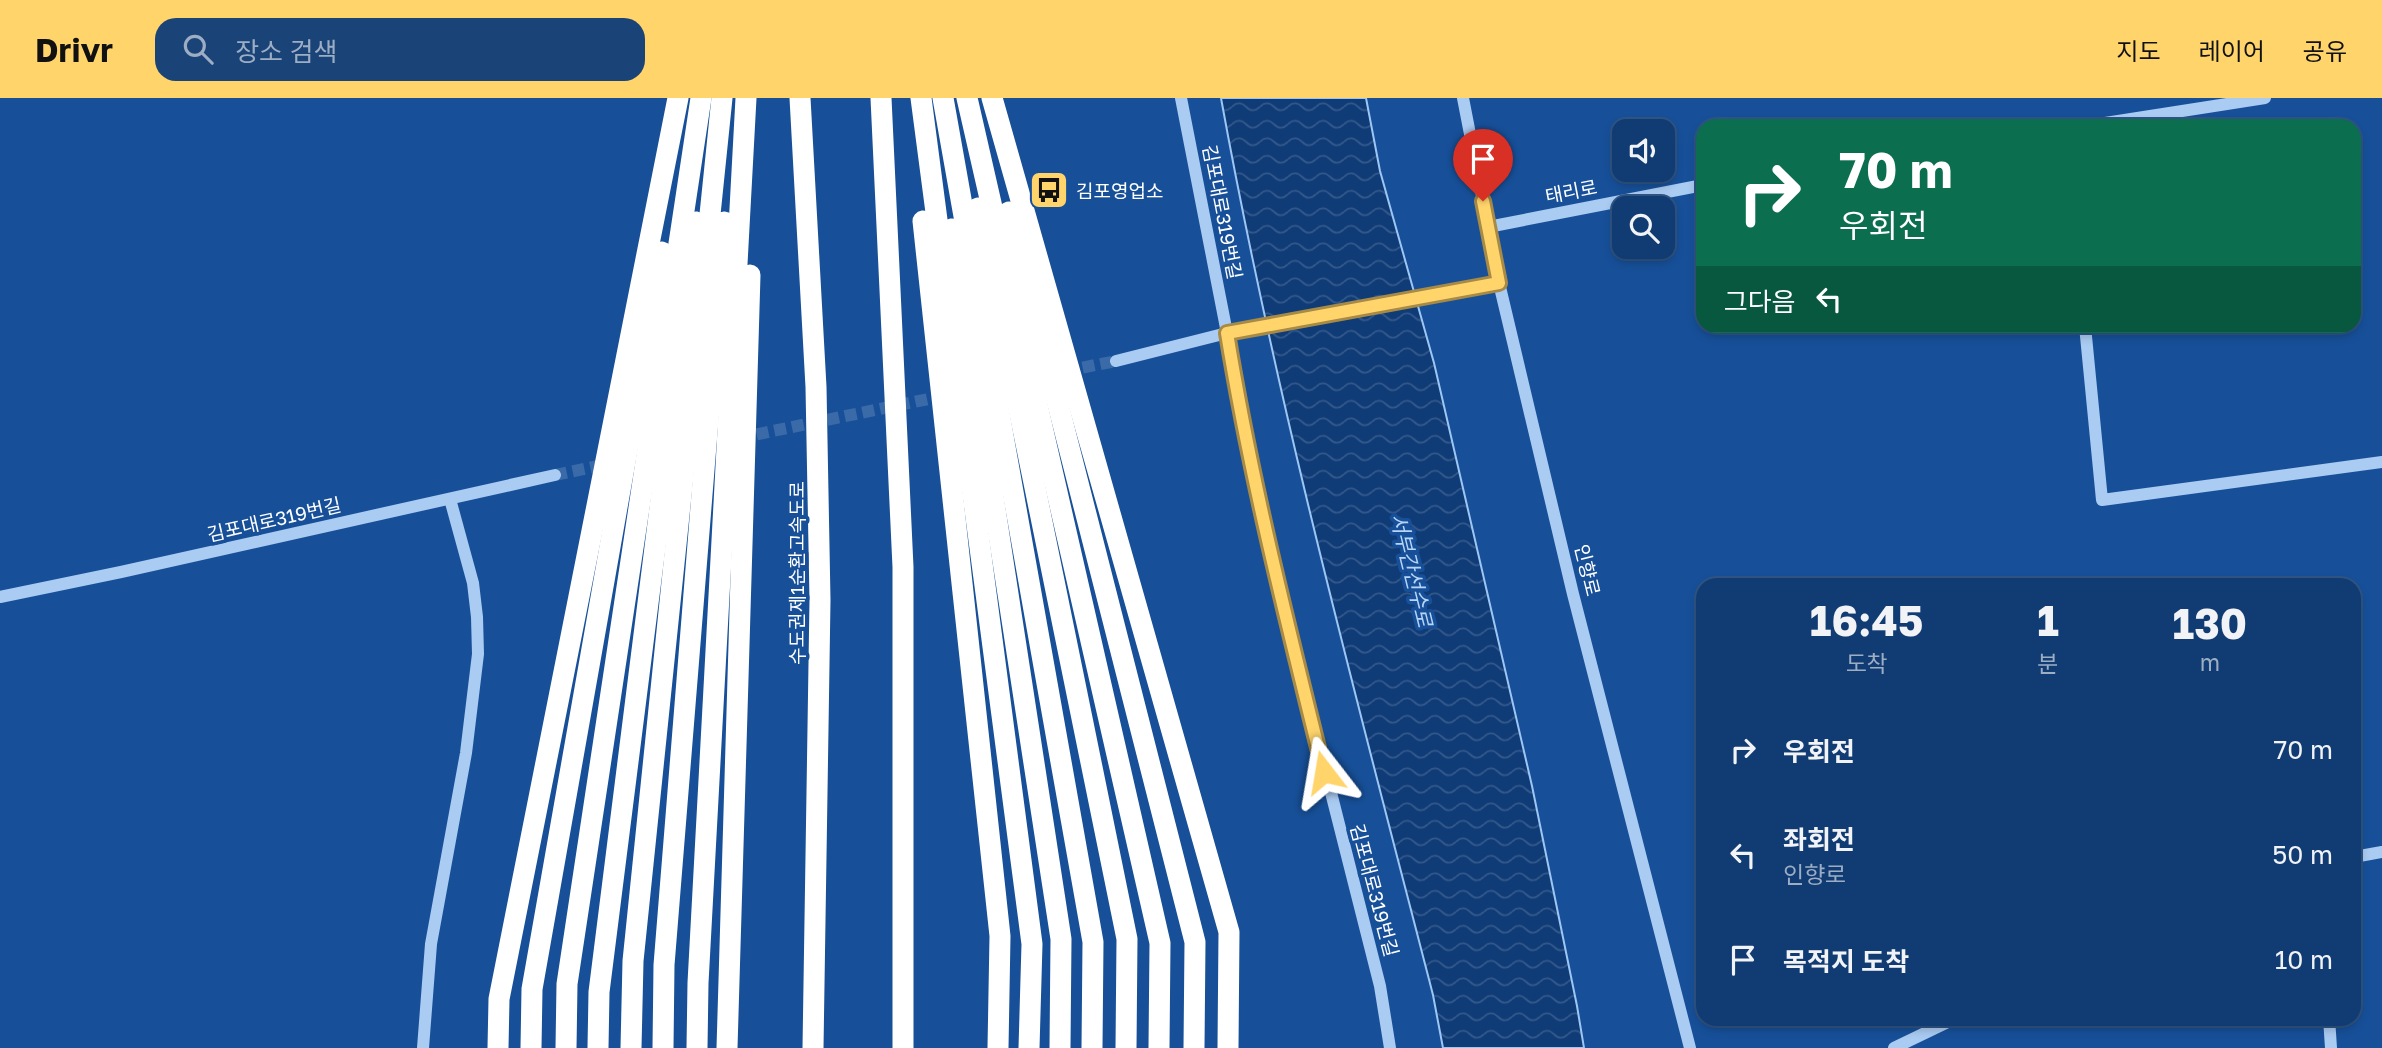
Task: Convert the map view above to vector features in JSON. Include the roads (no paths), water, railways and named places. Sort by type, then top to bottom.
[{"type":"highway","points":[[498,1048],[499,999],[678,98]]},
{"type":"highway","points":[[531,1048],[532,989],[689,98]]},
{"type":"highway","points":[[566,1048],[567,984],[701,98]]},
{"type":"highway","points":[[598,1048],[601,978],[712,98]]},
{"type":"highway","points":[[631,1048],[633,961],[722,98]]},
{"type":"highway","points":[[663,1048],[664,965],[734,98]]},
{"type":"highway","points":[[697,1048],[746,98]]},
{"type":"highway","points":[[727,1048],[756,98]]},
{"type":"highway","name":"수도권제1순환고속도로","points":[[800,98],[816,387],[820,600],[813,1048]]},
{"type":"highway","points":[[881,98],[903,567],[903,1048]]},
{"type":"highway","points":[[909,98],[1000,936],[998,1048]]},
{"type":"highway","points":[[921,98],[1032,944],[1029,1048]]},
{"type":"highway","points":[[932,98],[1062,939],[1060,1048]]},
{"type":"highway","points":[[943,98],[1093,942],[1092,1048]]},
{"type":"highway","points":[[956,98],[1127,939],[1126,1048]]},
{"type":"highway","points":[[967,98],[1160,943],[1159,1048]]},
{"type":"highway","points":[[980,98],[1195,942],[1194,1048]]},
{"type":"highway","points":[[992,98],[1229,932],[1228,1048]]},
{"type":"street","name":"김포대로319번길","points":[[1181,98],[1227,333],[1241,420],[1265,533],[1380,986],[1390,1048]]},
{"type":"street","name":"인향로","points":[[1463,98],[1499,283],[1573,594],[1690,1048]]},
{"type":"street","points":[[2132,119],[2265,98]]},
{"type":"street","name":"태리로","points":[[1488,226],[1696,186]]},
{"type":"street","points":[[1116,361],[1227,333],[1499,283]]},
{"type":"street","points":[[2086,333],[2102,500],[2382,462]]},
{"type":"street","name":"김포대로319번길","points":[[0,597],[555,475]]},
{"type":"street","points":[[423,1048],[431,944],[466,753],[478,654],[473,583],[450,499]]},
{"type":"street","points":[[2361,856],[2382,852]]},
{"type":"street","points":[[1894,1048],[1939,1026]]},
{"type":"street","points":[[2330,1026],[2331,1048]]},
{"type":"water","name":"서부간선수로","points":[[1221,98],[1366,98],[1380,171],[1434,363],[1532,786],[1584,1048],[1443,1048],[1433,995],[1292,436],[1266,324]]},
{"type":"tunnel","points":[[1065,371],[1116,361]]},
{"type":"tunnel","points":[[739,438],[948,395]]},
{"type":"tunnel","points":[[555,475],[608,464]]},
{"type":"place","name":"김포영업소","points":[[1049,190]]}]
